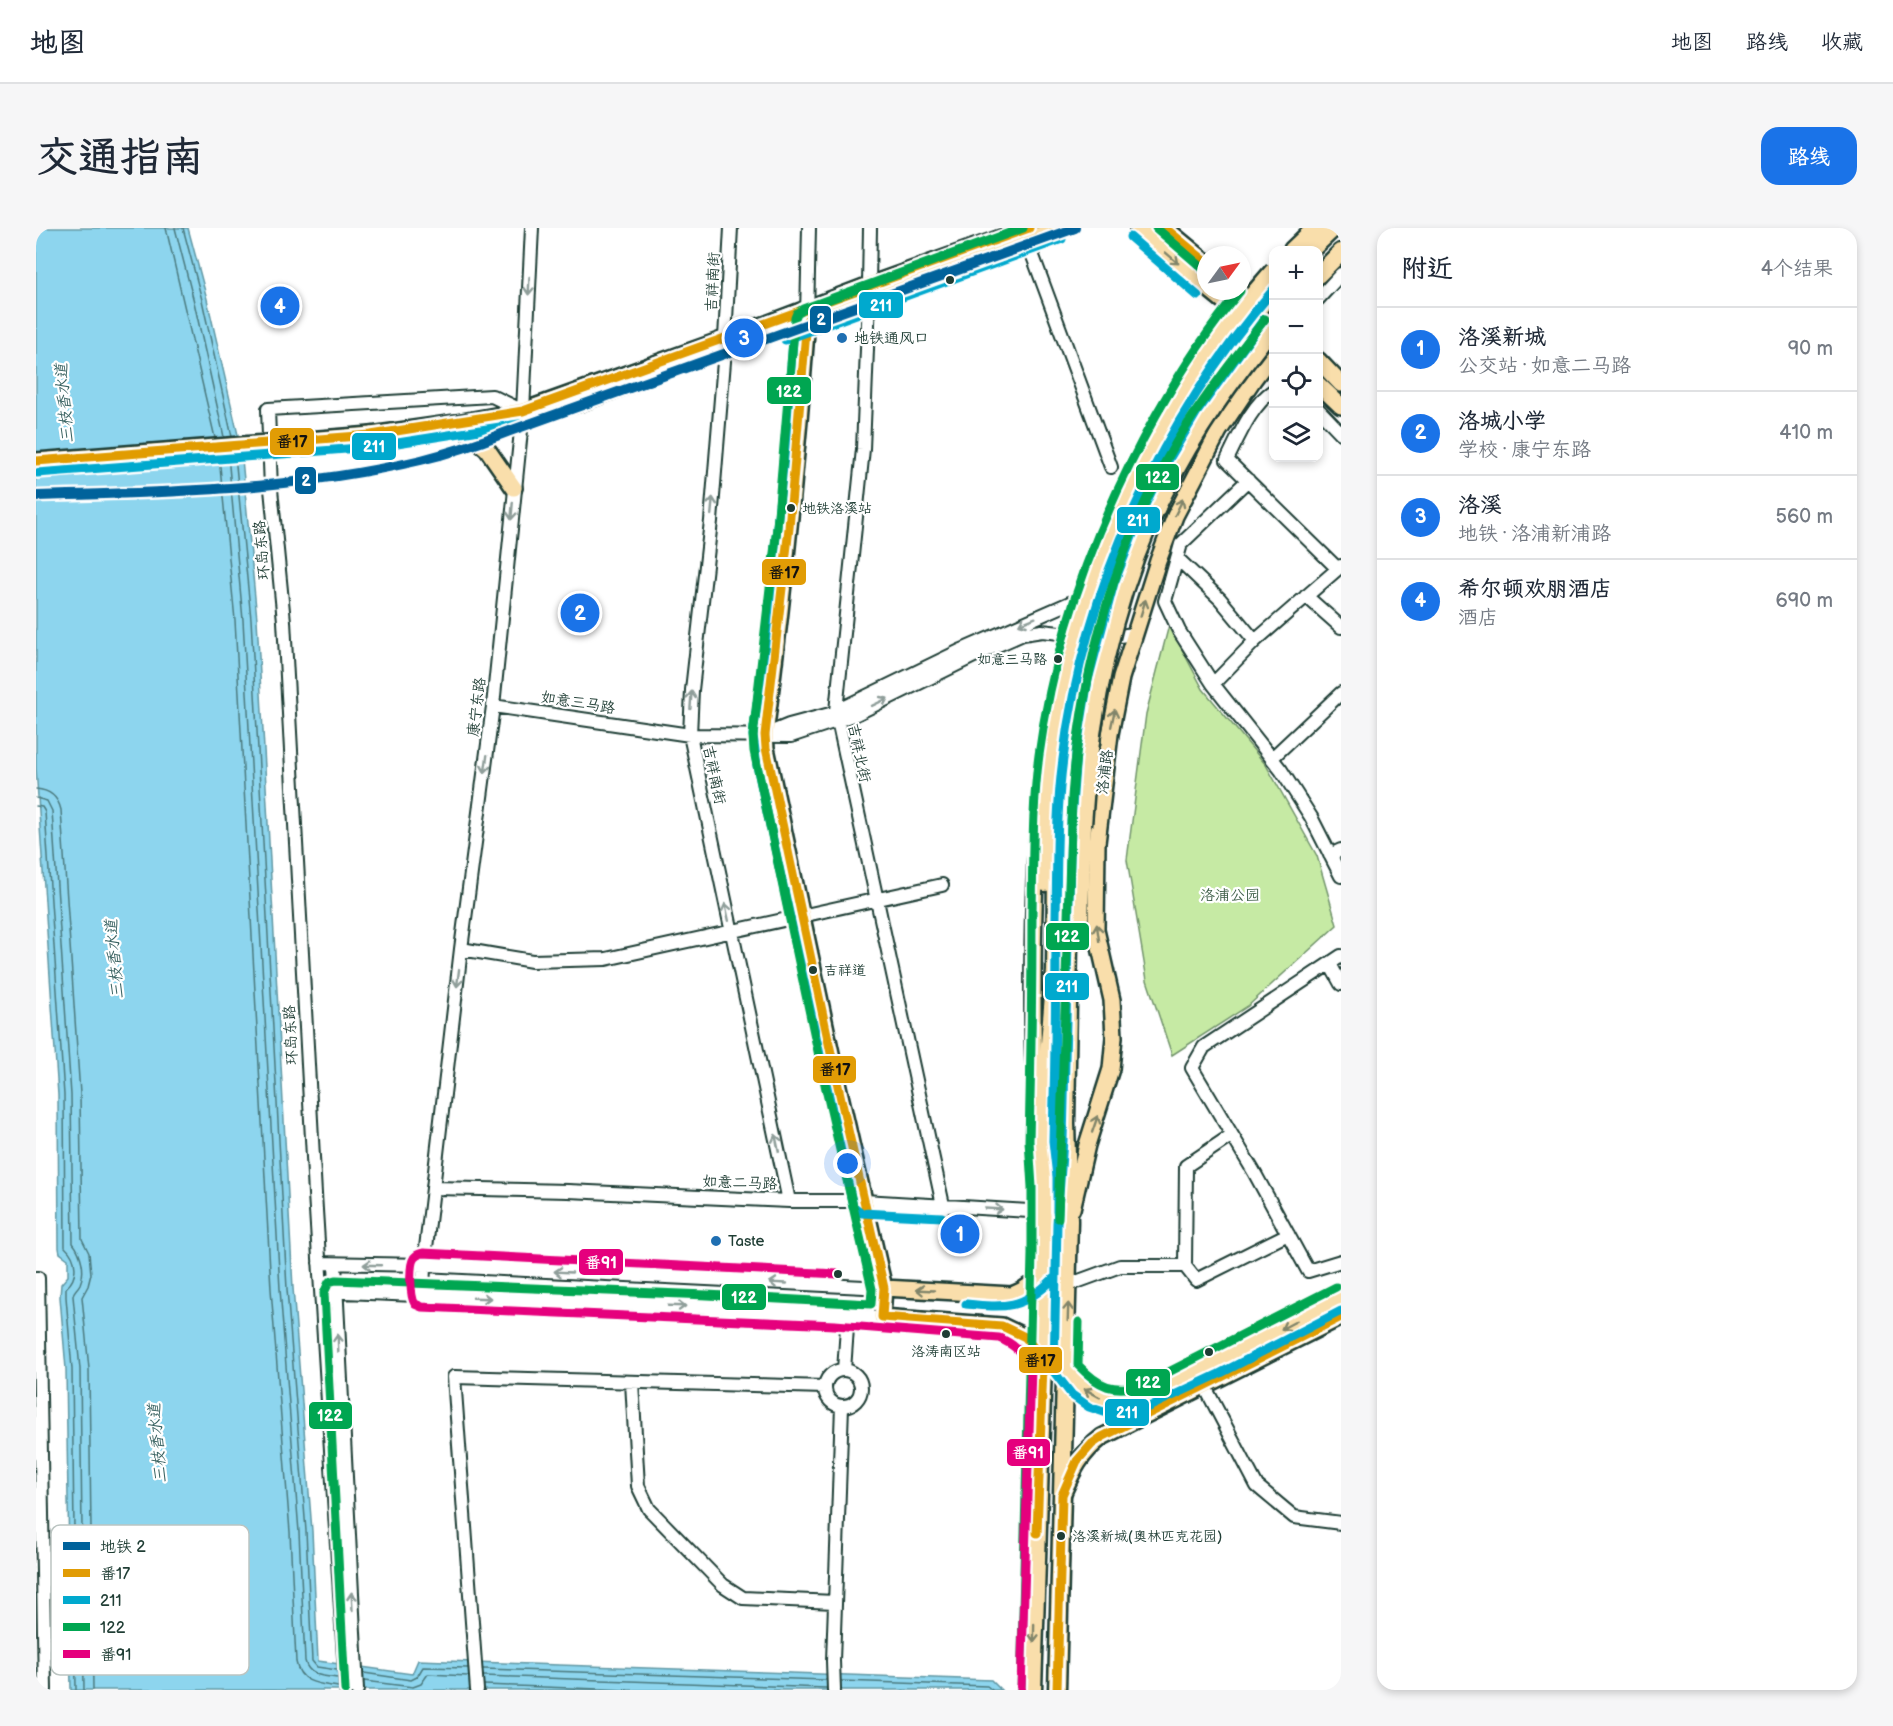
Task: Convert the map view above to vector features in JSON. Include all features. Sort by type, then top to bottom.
[{"type":"highway","points":[[1295,246],[1312,228]]},
{"type":"highway","points":[[1315,246],[1334,228]]},
{"type":"highway","points":[[1323,251],[1341,235]]},
{"type":"highway","points":[[1323,270],[1341,252]]},
{"type":"highway","points":[[1065,825],[1056,725],[1066,669],[1080,614],[1106,541],[1163,423],[1216,340],[1269,275]]},
{"type":"highway","points":[[1070,1221],[1075,1141],[1076,1016],[1063,774],[1074,705],[1117,546],[1155,461],[1191,399],[1226,348],[1269,296]]},
{"type":"highway","points":[[1033,1690],[1043,1365],[1045,1178],[1041,1141],[1065,825],[1085,700],[1108,604],[1125,550],[1144,503],[1179,436],[1218,375],[1269,309]]},
{"type":"highway","points":[[1065,825],[1091,729],[1113,626],[1135,560],[1161,498],[1181,460],[1218,400],[1269,332]]},
{"type":"highway","name":"洛浦路","points":[[1057,1690],[1070,1221]]},
{"type":"main road","points":[[36,461],[370,435],[523,411],[541,413],[562,409],[725,344],[1027,232],[1058,228]]},
{"type":"main road","points":[[1138,228],[1197,279]]},
{"type":"main road","points":[[1165,228],[1197,255]]},
{"type":"main road","points":[[1251,297],[1269,312]]},
{"type":"main road","points":[[1222,300],[1269,338]]},
{"type":"main road","points":[[1041,1141],[1033,1059],[1034,897],[1041,786],[1059,669],[1068,635],[1094,562],[1130,479],[1150,440],[1242,300]]},
{"type":"main road","points":[[807,315],[779,628],[765,735],[769,764],[884,1288],[882,1317],[1002,1326],[1025,1337],[1043,1365]]},
{"type":"main road","name":"洛浦路","points":[[1070,1221],[1087,1145],[1111,1069],[1114,1037],[1112,1000],[1096,930],[1097,843],[1108,745],[1121,678],[1151,581],[1175,516],[1203,459],[1237,403],[1273,354]]},
{"type":"main road","points":[[1323,365],[1341,384]]},
{"type":"main road","points":[[1323,389],[1341,406]]},
{"type":"main road","points":[[456,423],[487,449],[514,488]]},
{"type":"main road","points":[[1094,562],[1151,581]]},
{"type":"main road","points":[[1059,669],[1068,660],[1084,656],[1107,661],[1118,668],[1121,678]]},
{"type":"main road","points":[[884,1288],[1012,1295],[1032,1284],[1044,1271]]},
{"type":"main road","points":[[1066,1370],[1080,1386],[1095,1396],[1108,1401],[1135,1400],[1194,1373],[1341,1298]]},
{"type":"main road","points":[[1062,1495],[1077,1461],[1092,1444],[1102,1437],[1341,1317]]},
{"type":"street","name":"康宁东路","points":[[423,1295],[424,1265],[461,949],[493,705],[523,411],[532,228]]},
{"type":"street","name":"吉祥南街","points":[[731,228],[725,344],[711,521],[694,661],[690,735],[789,1200]]},
{"type":"street","points":[[807,315],[809,228]]},
{"type":"street","name":"吉祥北街","points":[[870,228],[863,449],[836,717],[943,1205]]},
{"type":"street","points":[[1027,232],[1111,467]]},
{"type":"street","points":[[1251,289],[1269,273]]},
{"type":"street","points":[[1323,294],[1341,274]]},
{"type":"street","points":[[1213,684],[1255,641],[1339,567],[1227,460],[1242,430],[1264,396],[1269,393]]},
{"type":"street","name":"环岛东路","points":[[350,1659],[319,1263],[284,621],[271,489],[268,409],[492,396],[523,411]]},
{"type":"street","points":[[1323,415],[1341,433]]},
{"type":"street","points":[[1248,480],[1181,544],[1165,600],[1179,631],[1213,684],[1272,758],[1336,852],[1341,876]]},
{"type":"street","points":[[1177,558],[1220,599],[1255,641]]},
{"type":"street","points":[[1306,596],[1341,627]]},
{"type":"street","name":"如意三马路","points":[[836,717],[962,650],[1081,598]]},
{"type":"street","name":"如意三马路","points":[[493,705],[690,735],[791,736],[1023,634],[1042,631],[1104,638],[1134,634]]},
{"type":"street","points":[[1272,758],[1341,693]]},
{"type":"street","points":[[461,949],[532,960],[606,959],[942,885]]},
{"type":"street","points":[[1341,956],[1204,1047],[1192,1068],[1308,1271],[1341,1262]]},
{"type":"street","points":[[1330,964],[1341,984]]},
{"type":"street","points":[[1232,1135],[1186,1166],[1185,1266],[1196,1280],[1288,1234]]},
{"type":"street","name":"如意二马路","points":[[433,1188],[864,1201],[1045,1212]]},
{"type":"street","points":[[319,1263],[424,1265],[884,1288]]},
{"type":"street","points":[[335,1264],[350,1659],[346,1690]]},
{"type":"street","points":[[1068,1285],[1120,1266],[1185,1266]]},
{"type":"street","points":[[36,1278],[38,1278],[40,1628],[45,1690]]},
{"type":"street","points":[[321,1292],[882,1317]]},
{"type":"street","points":[[844,1370],[848,1314]]},
{"type":"street","points":[[844,1370],[857,1376],[861,1389],[855,1402],[842,1406],[829,1400],[825,1387],[831,1374],[844,1370]]},
{"type":"street","points":[[477,1690],[454,1377],[825,1387]]},
{"type":"street","points":[[632,1382],[638,1486],[650,1509],[723,1585],[743,1598],[835,1602]]},
{"type":"street","points":[[1204,1385],[1257,1486],[1294,1517],[1341,1523]]},
{"type":"street","points":[[834,1690],[842,1406]]},
{"type":"street","points":[[350,1659],[357,1690]]},
{"type":"green space","name":"洛浦公园","points":[[1169,625],[1203,689],[1266,765],[1317,856],[1337,925],[1248,1006],[1172,1055],[1147,980],[1127,860],[1146,714]]},
{"type":"water","name":"三枝香水道","points":[[36,228],[188,228],[207,299],[241,448],[257,619],[293,1288],[312,1531],[318,1661],[412,1674],[418,1660],[991,1680],[1001,1690],[71,1690],[71,1675],[249,1675],[249,1525],[68,1525],[66,1369],[60,1297],[61,1284],[68,1276],[68,1259],[60,1253],[59,1248],[58,1095],[36,767]]},
{"type":"metro line","name":"2","points":[[36,496],[181,491],[278,484],[374,470],[432,457],[475,444],[1075,228]]},
{"type":"transit line","name":"122","points":[[345,1690],[324,1293],[329,1282],[336,1280],[707,1295],[871,1304],[872,1289],[826,1089],[754,751],[753,736],[777,527],[795,318],[797,313],[803,309],[1023,228]]},
{"type":"transit line","name":"番17","points":[[36,461],[371,435],[523,411],[1029,228]]},
{"type":"transit line","name":"122","points":[[1156,228],[1197,263]]},
{"type":"transit line","name":"番17","points":[[1165,228],[1197,255]]},
{"type":"transit line","name":"211","points":[[1130,237],[1197,295]]},
{"type":"transit line","name":"211","points":[[785,340],[1062,239]]},
{"type":"transit line","name":"211","points":[[1057,1212],[1057,1177],[1053,1141],[1057,838],[1063,759],[1073,695],[1089,632],[1109,570],[1134,509],[1163,450],[1196,394],[1233,340],[1269,295]]},
{"type":"transit line","name":"122","points":[[1021,1690],[1032,1254],[1029,1141],[1033,854],[1039,755],[1046,710],[1067,622],[1097,537],[1156,415],[1206,335],[1232,300]]},
{"type":"transit line","name":"211","points":[[1264,319],[1197,412],[1159,476],[1142,511],[1114,583],[1088,680],[1076,753],[1071,821],[1063,1141],[1057,1223],[1054,1372],[1072,1395],[1089,1407],[1107,1413],[1138,1412],[1219,1374],[1341,1311]]},
{"type":"transit line","name":"122","points":[[1058,1218],[1072,797],[1083,704],[1093,658],[1118,568],[1155,482],[1197,409],[1265,319]]},
{"type":"transit line","name":"番17","points":[[807,320],[789,528],[765,735],[838,1086],[884,1288],[882,1317]]},
{"type":"transit line","name":"211","points":[[37,473],[372,447],[525,423],[794,327],[767,627],[753,735],[757,766],[853,1206],[862,1213],[942,1217]]},
{"type":"transit line","name":"番91","points":[[838,1274],[423,1253],[414,1258],[411,1267],[413,1300],[415,1304],[422,1307],[835,1325],[999,1338],[1014,1346],[1031,1368],[1021,1690]]},
{"type":"transit line","name":"211","points":[[966,1304],[992,1306],[1013,1304],[1032,1296],[1053,1279]]},
{"type":"transit line","name":"122","points":[[1079,1322],[1078,1365],[1093,1379],[1107,1386],[1132,1387],[1143,1385],[1336,1287]]},
{"type":"transit line","name":"番17","points":[[882,1317],[1002,1326],[1025,1337],[1034,1348],[1043,1365],[1037,1533]]},
{"type":"transit line","name":"番17","points":[[1057,1690],[1062,1495],[1077,1461],[1092,1444],[1102,1437],[1341,1317]]},
{"type":"place","name":"希尔顿欢朋酒店","points":[[280,306]]},
{"type":"place","name":"洛溪","points":[[744,338]]},
{"type":"place","name":"地铁通风口","points":[[842,338]]},
{"type":"place","name":"地铁洛溪站","points":[[791,508]]},
{"type":"place","name":"洛城小学","points":[[580,613]]},
{"type":"place","name":"如意三马路","points":[[1058,659]]},
{"type":"place","name":"吉祥道","points":[[813,970]]},
{"type":"place","name":"洛溪新城","points":[[960,1234]]},
{"type":"place","name":"Taste","points":[[716,1241]]},
{"type":"place","name":"洛涛南区站","points":[[946,1334]]},
{"type":"place","name":"洛溪新城(奥林匹克花园)","points":[[1061,1536]]}]
